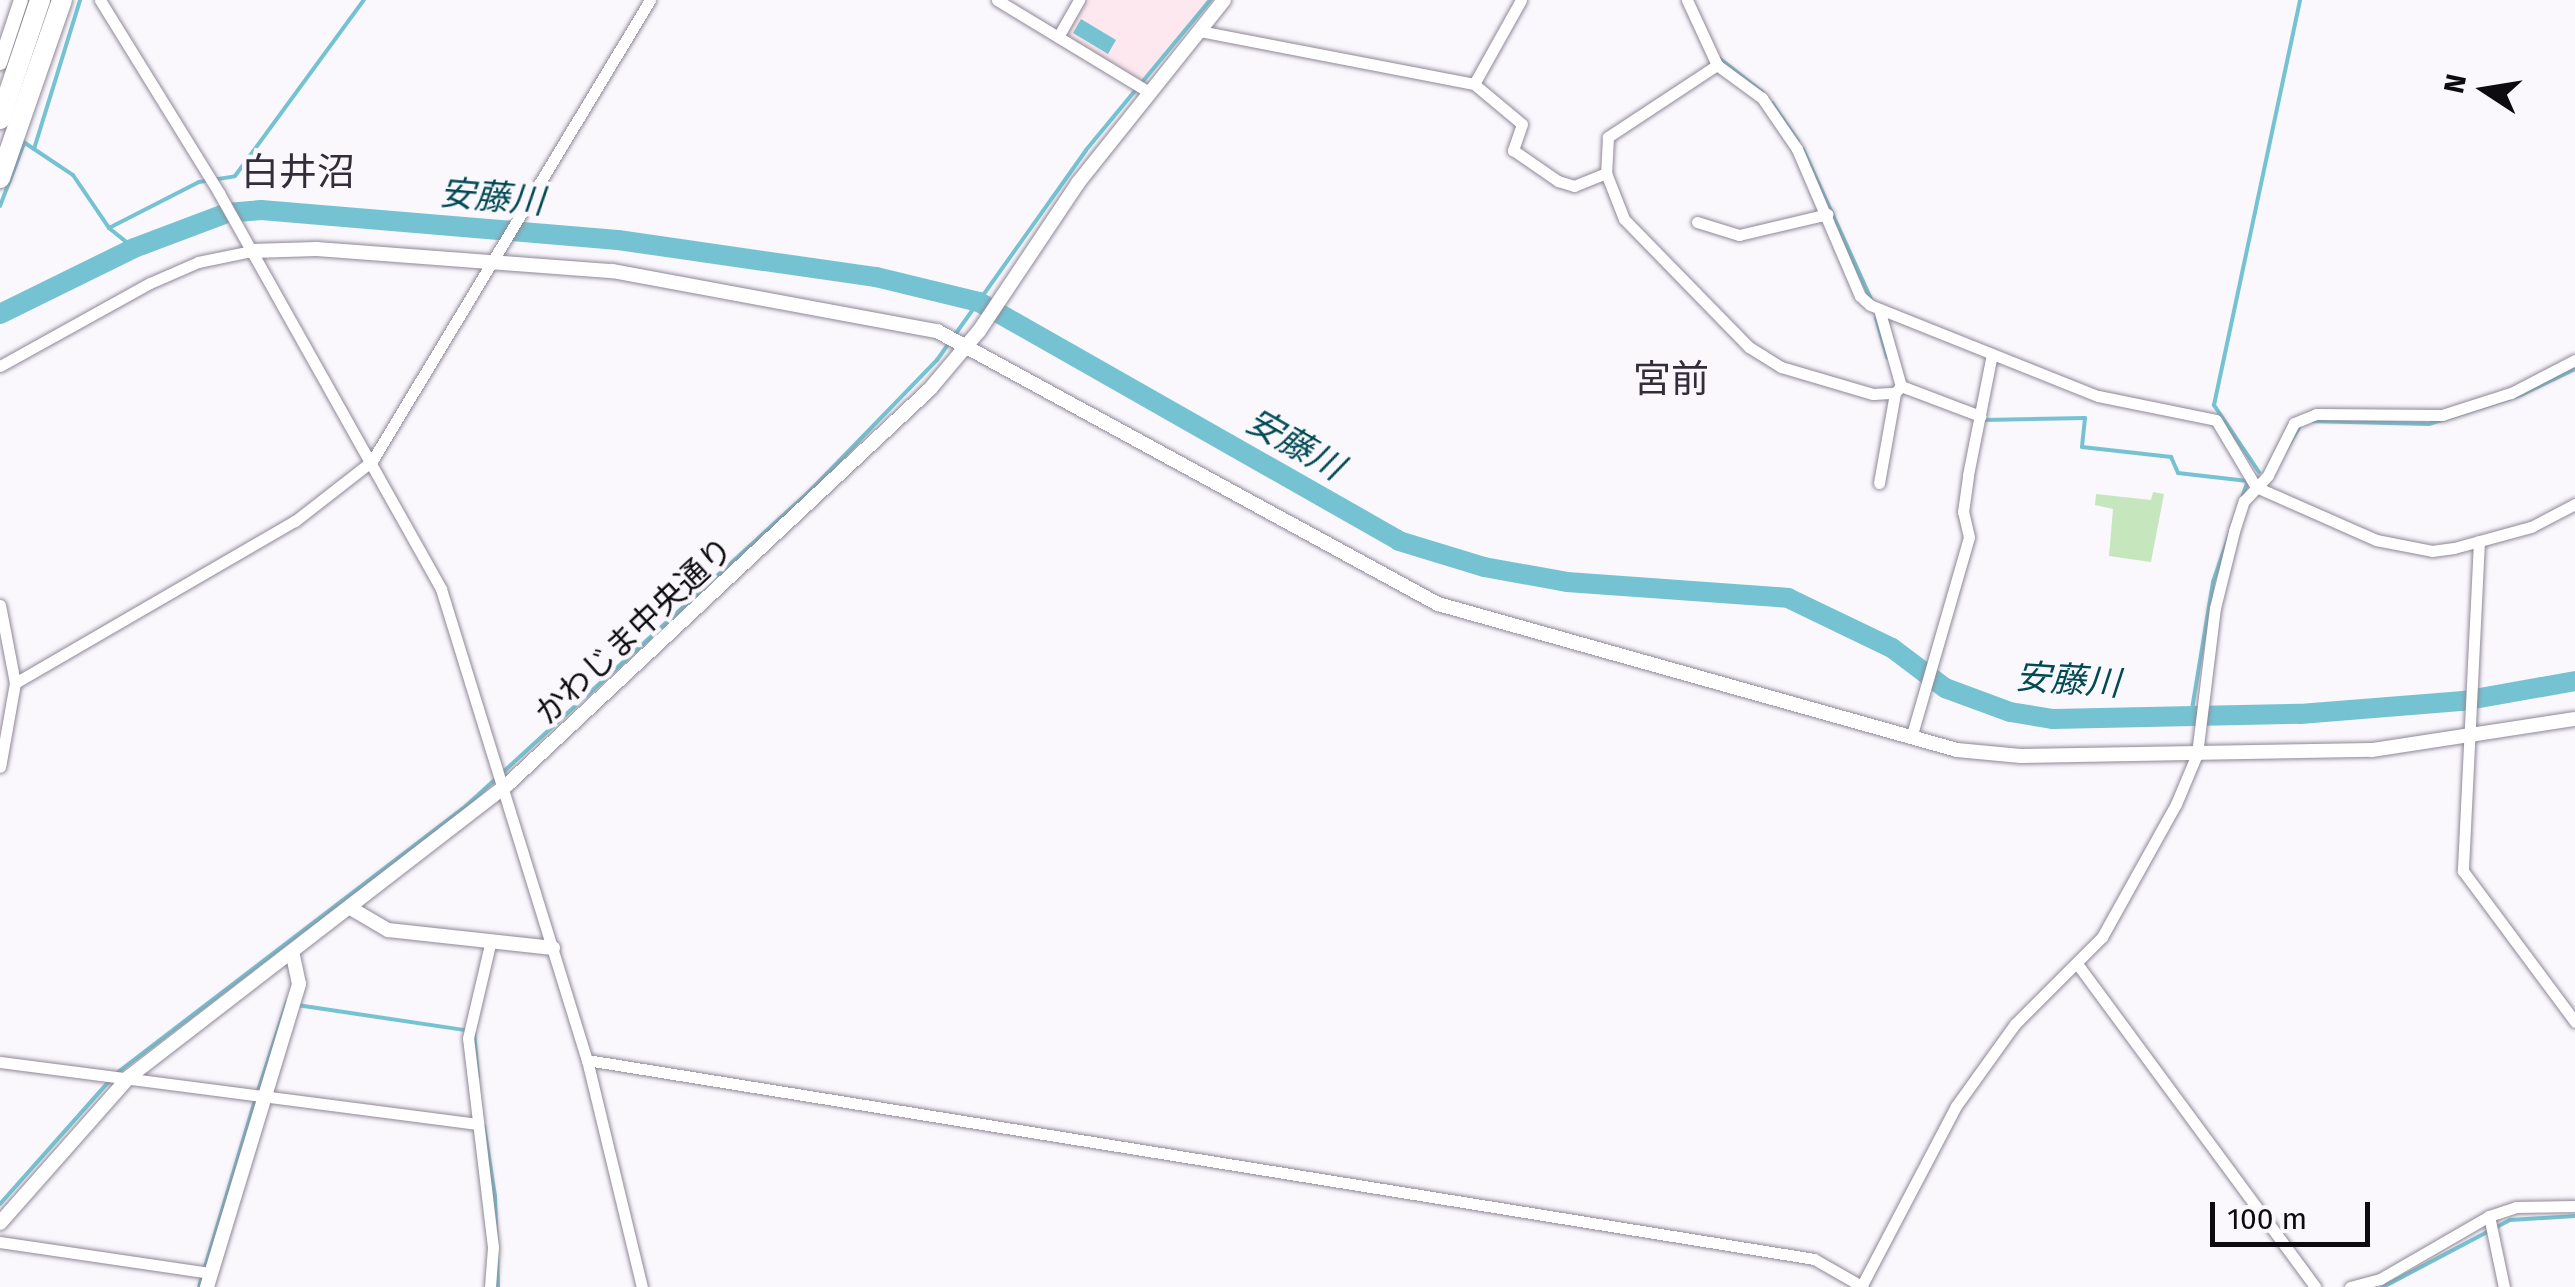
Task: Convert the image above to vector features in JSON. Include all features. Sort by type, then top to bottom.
[{"type":"highway","points":[[0,118],[40,0]]},
{"type":"highway","points":[[0,178],[62,0]]},
{"type":"street","points":[[0,63],[21,0]]},
{"type":"street","points":[[100,0],[219,193],[441,588],[507,785],[587,1060],[642,1287]]},
{"type":"street","points":[[15,683],[296,521],[372,460],[650,0]]},
{"type":"street","points":[[997,0],[1149,92]]},
{"type":"street","points":[[1058,37],[1079,0]]},
{"type":"street","name":"かわじま中央通り","points":[[0,1223],[118,1078],[293,954],[507,785],[843,474],[968,345],[1149,92],[1224,0]]},
{"type":"street","points":[[1474,84],[1521,0]]},
{"type":"street","points":[[1687,0],[1717,65],[1772,112],[1828,214],[1860,296],[1878,308],[2098,396],[2216,420],[2256,486],[2376,540],[2432,551],[2531,527],[2575,504]]},
{"type":"street","points":[[1198,31],[1474,84],[1522,124],[1513,150],[1558,181],[1574,186],[1606,173]]},
{"type":"street","points":[[1717,65],[1608,136],[1606,173],[1630,227],[1749,347],[1794,372],[1873,394],[1898,390],[1980,416]]},
{"type":"street","points":[[1697,222],[1740,235],[1828,214]]},
{"type":"street","points":[[0,366],[150,283],[198,262],[251,251],[492,260],[658,277],[889,318],[968,345],[1438,604],[1910,738],[2005,755],[2372,750],[2469,727],[2575,719]]},
{"type":"street","points":[[1878,308],[1898,390],[1879,483]]},
{"type":"street","points":[[1910,738],[1969,537],[1963,512],[1992,354]]},
{"type":"street","points":[[587,1060],[1814,1259],[1862,1286],[1962,1097],[2016,1024],[2078,965],[2119,910],[2196,754],[2224,565],[2244,501],[2302,418],[2442,415],[2510,393],[2575,360]]},
{"type":"street","points":[[2478,541],[2464,870],[2575,1022]]},
{"type":"street","points":[[0,605],[15,683],[0,768]]},
{"type":"street","points":[[352,909],[388,930],[553,948]]},
{"type":"street","points":[[490,1287],[492,1246],[476,1124],[470,1017],[491,940]]},
{"type":"street","points":[[0,1242],[209,1280],[298,984],[293,954]]},
{"type":"street","points":[[2078,965],[2316,1287]]},
{"type":"street","points":[[0,1062],[476,1124]]},
{"type":"street","points":[[2350,1287],[2380,1279],[2489,1216],[2516,1207],[2575,1206]]},
{"type":"street","points":[[2489,1216],[2504,1287]]},
{"type":"shaded area","points":[[1086,0],[1213,0],[1142,82],[1066,36]]},
{"type":"green space","points":[[2153,492],[2164,494],[2151,562],[2109,556],[2113,509],[2095,505],[2096,494],[2151,500]]},
{"type":"water","points":[[1081,19],[1116,40],[1108,54],[1073,33]]},
{"type":"waterway","points":[[34,149],[80,0]]},
{"type":"waterway","points":[[109,228],[199,182],[235,176],[364,0]]},
{"type":"waterway","points":[[118,1072],[466,806],[809,492],[937,360],[1086,150],[1210,0]]},
{"type":"waterway","points":[[2259,472],[2214,405],[2300,0]]},
{"type":"waterway","points":[[1719,58],[1762,92]]},
{"type":"waterway","points":[[1772,103],[1798,141]]},
{"type":"waterway","points":[[22,141],[73,175],[109,228],[134,248]]},
{"type":"waterway","points":[[0,206],[24,143]]},
{"type":"waterway","points":[[1803,149],[1871,299]]},
{"type":"waterway","name":"安藤川","points":[[0,314],[134,248],[227,213],[261,210],[618,240],[876,277],[979,302],[1399,541],[1484,567],[1567,582],[1788,598],[1892,648],[1945,688],[2010,712],[2053,719],[2300,714],[2463,701],[2575,681]]},
{"type":"waterway","points":[[1876,318],[1887,357]]},
{"type":"waterway","points":[[2310,421],[2429,424],[2521,395],[2575,369]]},
{"type":"waterway","points":[[1984,420],[2085,418],[2082,447],[2171,457],[2178,473],[2248,481]]},
{"type":"waterway","points":[[2276,466],[2301,424]]},
{"type":"waterway","points":[[2191,715],[2213,582],[2247,483]]},
{"type":"waterway","points":[[258,1091],[287,1002]]},
{"type":"waterway","points":[[297,1005],[465,1030]]},
{"type":"waterway","points":[[474,1032],[478,1077]]},
{"type":"waterway","points":[[0,1204],[111,1079]]},
{"type":"waterway","points":[[199,1287],[255,1100]]},
{"type":"waterway","points":[[484,1126],[495,1196],[498,1287]]},
{"type":"waterway","points":[[2383,1287],[2510,1220],[2575,1216]]},
{"type":"district","name":"白井沼","points":[[298,173]]},
{"type":"district","name":"宮前","points":[[1671,380]]}]
